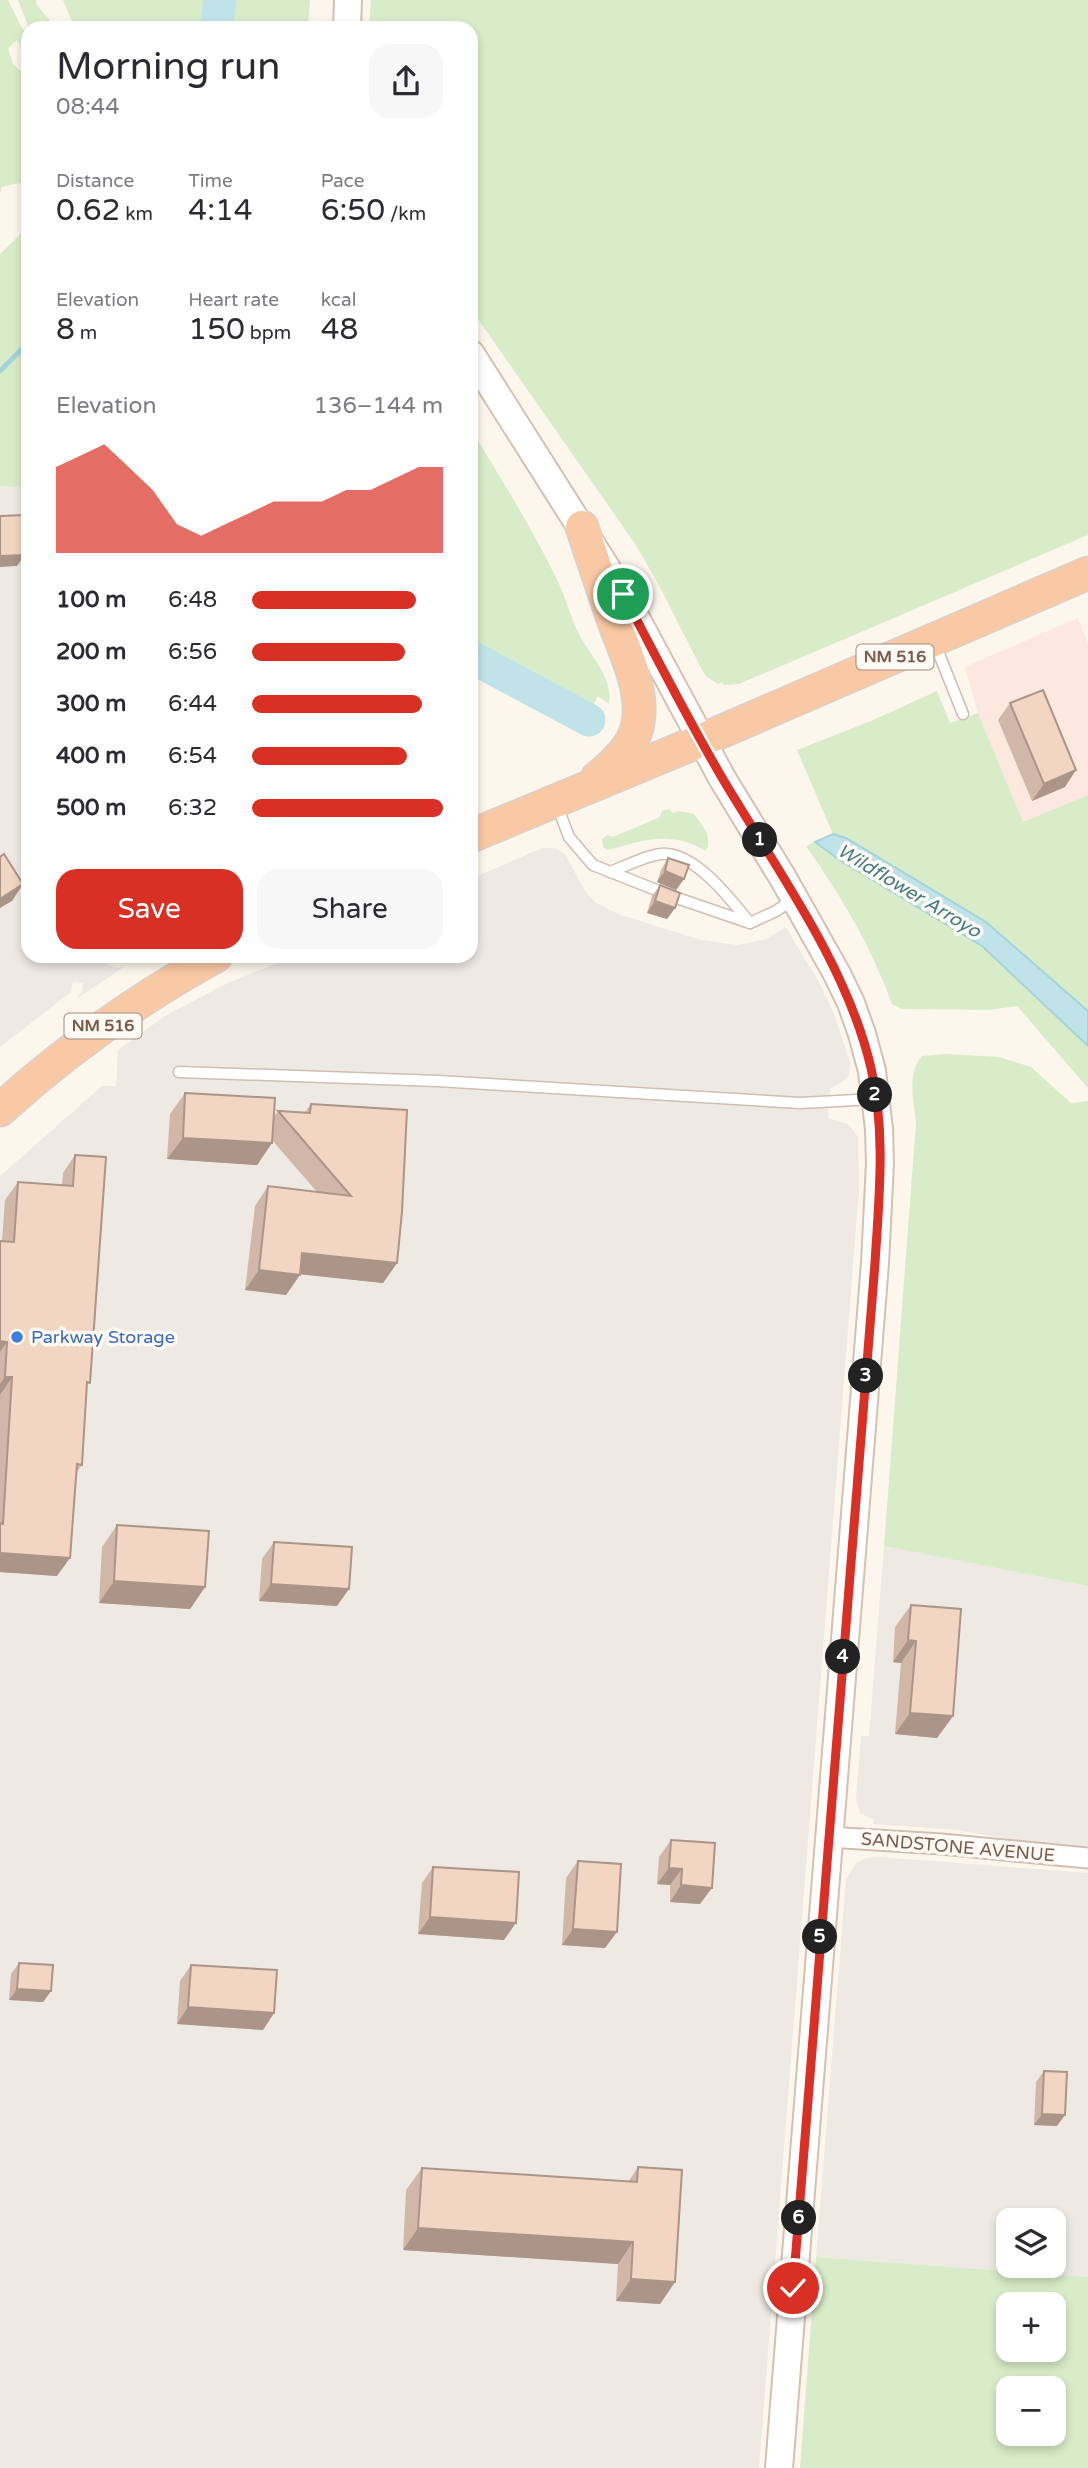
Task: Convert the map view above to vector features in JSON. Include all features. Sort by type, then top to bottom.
[{"type":"highway","points":[[569,795],[608,769],[630,743],[637,727],[639,703],[631,670],[582,527]]},
{"type":"highway","name":"NM 516","points":[[478,833],[702,740],[1088,573]]},
{"type":"highway","name":"NM 516","points":[[0,1110],[31,1082],[120,1014],[163,985],[203,963]]},
{"type":"main road","points":[[347,21],[348,0]]},
{"type":"main road","points":[[478,365],[623,594],[702,740],[837,974],[862,1034],[876,1099],[880,1163],[876,1250],[779,2468]]},
{"type":"street","name":"SANDSTONE AVENUE","points":[[828,1837],[941,1844],[1088,1858]]},
{"type":"lane","points":[[934,640],[963,714]]},
{"type":"lane","points":[[569,795],[569,837],[593,865],[750,923],[795,899]]},
{"type":"lane","points":[[610,872],[666,853],[691,861],[726,894],[750,923]]},
{"type":"lane","points":[[179,1072],[438,1081],[800,1103],[876,1099]]},
{"type":"shaded area","points":[[0,486],[21,488],[21,963],[109,963],[108,965],[119,968],[127,965],[76,999],[82,991],[83,983],[73,982],[71,992],[0,1047]]},
{"type":"shaded area","points":[[1078,618],[1088,644],[1088,795],[1023,823],[978,713],[965,667]]},
{"type":"shaded area","points":[[542,848],[555,848],[565,854],[585,891],[595,902],[618,914],[701,940],[737,945],[766,939],[786,927],[821,986],[834,1014],[850,1062],[846,1079],[830,1089],[828,1118],[848,1124],[858,1137],[859,1189],[759,2468],[0,2468],[0,1176],[102,1086],[116,1086],[118,1050],[165,1016],[228,983],[276,963],[478,963],[478,876]]},
{"type":"shaded area","points":[[884,1546],[1088,1586],[1088,1848],[1037,1844],[957,1830],[873,1824],[874,1820],[860,1813],[856,1799],[861,1736],[869,1736]]},
{"type":"shaded area","points":[[880,1857],[1088,1873],[1088,2277],[1066,2275],[1066,2208],[996,2208],[996,2270],[816,2257],[846,1879],[856,1863],[866,1858]]},
{"type":"green space","points":[[0,0],[8,0],[21,26],[21,45],[17,40],[8,48],[13,64],[21,71],[21,183],[2,187],[0,193]]},
{"type":"green space","points":[[18,0],[36,0],[50,21],[26,21]]},
{"type":"green space","points":[[63,0],[210,0],[207,21],[72,21]]},
{"type":"green space","points":[[233,0],[310,0],[308,21],[228,21]]},
{"type":"green space","points":[[371,0],[1088,0],[1088,535],[739,684],[718,684],[706,676],[636,545],[478,319],[478,21],[370,21]]},
{"type":"green space","points":[[21,234],[21,488],[0,486],[0,254]]},
{"type":"green space","points":[[478,441],[561,588],[578,632],[604,675],[610,694],[609,704],[598,696],[594,703],[595,709],[478,650]]},
{"type":"green space","points":[[937,691],[950,723],[978,713],[1023,822],[1088,795],[1088,1011],[986,922],[846,838],[833,834],[797,750]]},
{"type":"green space","points":[[669,809],[673,813],[679,811],[694,814],[708,836],[706,851],[669,839],[646,840],[608,850],[603,847],[602,839],[607,835],[613,837],[660,817],[662,811]]},
{"type":"green space","points":[[815,842],[841,861],[982,946],[1088,1046],[1088,1088],[1017,1006],[989,1010],[902,1009],[892,1004],[875,962],[854,922],[806,846]]},
{"type":"green space","points":[[947,1054],[999,1057],[1031,1067],[1071,1103],[1088,1101],[1088,1586],[884,1546],[916,1123],[914,1072],[922,1056]]},
{"type":"green space","points":[[816,2257],[996,2270],[996,2278],[1088,2277],[1088,2468],[800,2468]]},
{"type":"sand","points":[[210,0],[233,0],[228,21],[207,21]]},
{"type":"sand","points":[[478,650],[595,709],[598,717],[596,721],[589,721],[593,724],[592,731],[578,731],[478,672]]},
{"type":"water","points":[[833,834],[846,838],[986,922],[1088,1011],[1088,1046],[982,946],[841,861],[815,842]]},
{"type":"building","points":[[21,515],[21,555],[0,556],[0,516]]},
{"type":"building","points":[[1043,690],[1076,770],[1044,784],[1010,703]]},
{"type":"building","points":[[4,854],[21,881],[21,885],[0,899],[0,857]]},
{"type":"building","points":[[668,858],[689,865],[684,879],[665,871]]},
{"type":"building","points":[[660,885],[680,893],[675,908],[655,901]]},
{"type":"building","points":[[185,1093],[275,1098],[272,1143],[183,1138]]},
{"type":"building","points":[[311,1104],[407,1110],[397,1263],[302,1253],[300,1275],[259,1270],[268,1186],[351,1196],[278,1111],[310,1113]]},
{"type":"building","points":[[75,1155],[106,1157],[90,1383],[87,1382],[82,1465],[77,1464],[70,1558],[0,1553],[12,1377],[5,1377],[7,1342],[0,1341],[0,1241],[14,1242],[18,1182],[73,1186]]},
{"type":"building","points":[[117,1525],[209,1531],[205,1587],[114,1581]]},
{"type":"building","points":[[274,1542],[352,1547],[349,1589],[271,1584]]},
{"type":"building","points":[[911,1605],[961,1609],[953,1716],[910,1713],[916,1641],[908,1640]]},
{"type":"building","points":[[671,1840],[715,1843],[712,1888],[681,1885],[682,1869],[669,1868]]},
{"type":"building","points":[[578,1861],[621,1864],[617,1932],[573,1929]]},
{"type":"building","points":[[433,1867],[519,1872],[516,1923],[430,1917]]},
{"type":"building","points":[[19,1963],[53,1965],[51,1991],[17,1989]]},
{"type":"building","points":[[191,1965],[277,1970],[274,2013],[188,2007]]},
{"type":"building","points":[[1044,2071],[1067,2072],[1065,2115],[1042,2114]]},
{"type":"building","points":[[638,2167],[682,2170],[675,2282],[631,2279],[633,2242],[418,2228],[422,2168],[637,2182]]},
{"type":"waterway","name":"Wildflower Arroyo","points":[[217,21],[220,0]]},
{"type":"waterway","points":[[0,371],[21,350]]},
{"type":"waterway","name":"Wildflower Arroyo","points":[[478,661],[589,720]]},
{"type":"place","name":"Parkway Storage","points":[[17,1337]]},
{"type":"route","points":[[623,594],[722,778],[837,974],[862,1034],[876,1099],[880,1163],[875,1263],[793,2288]]}]
